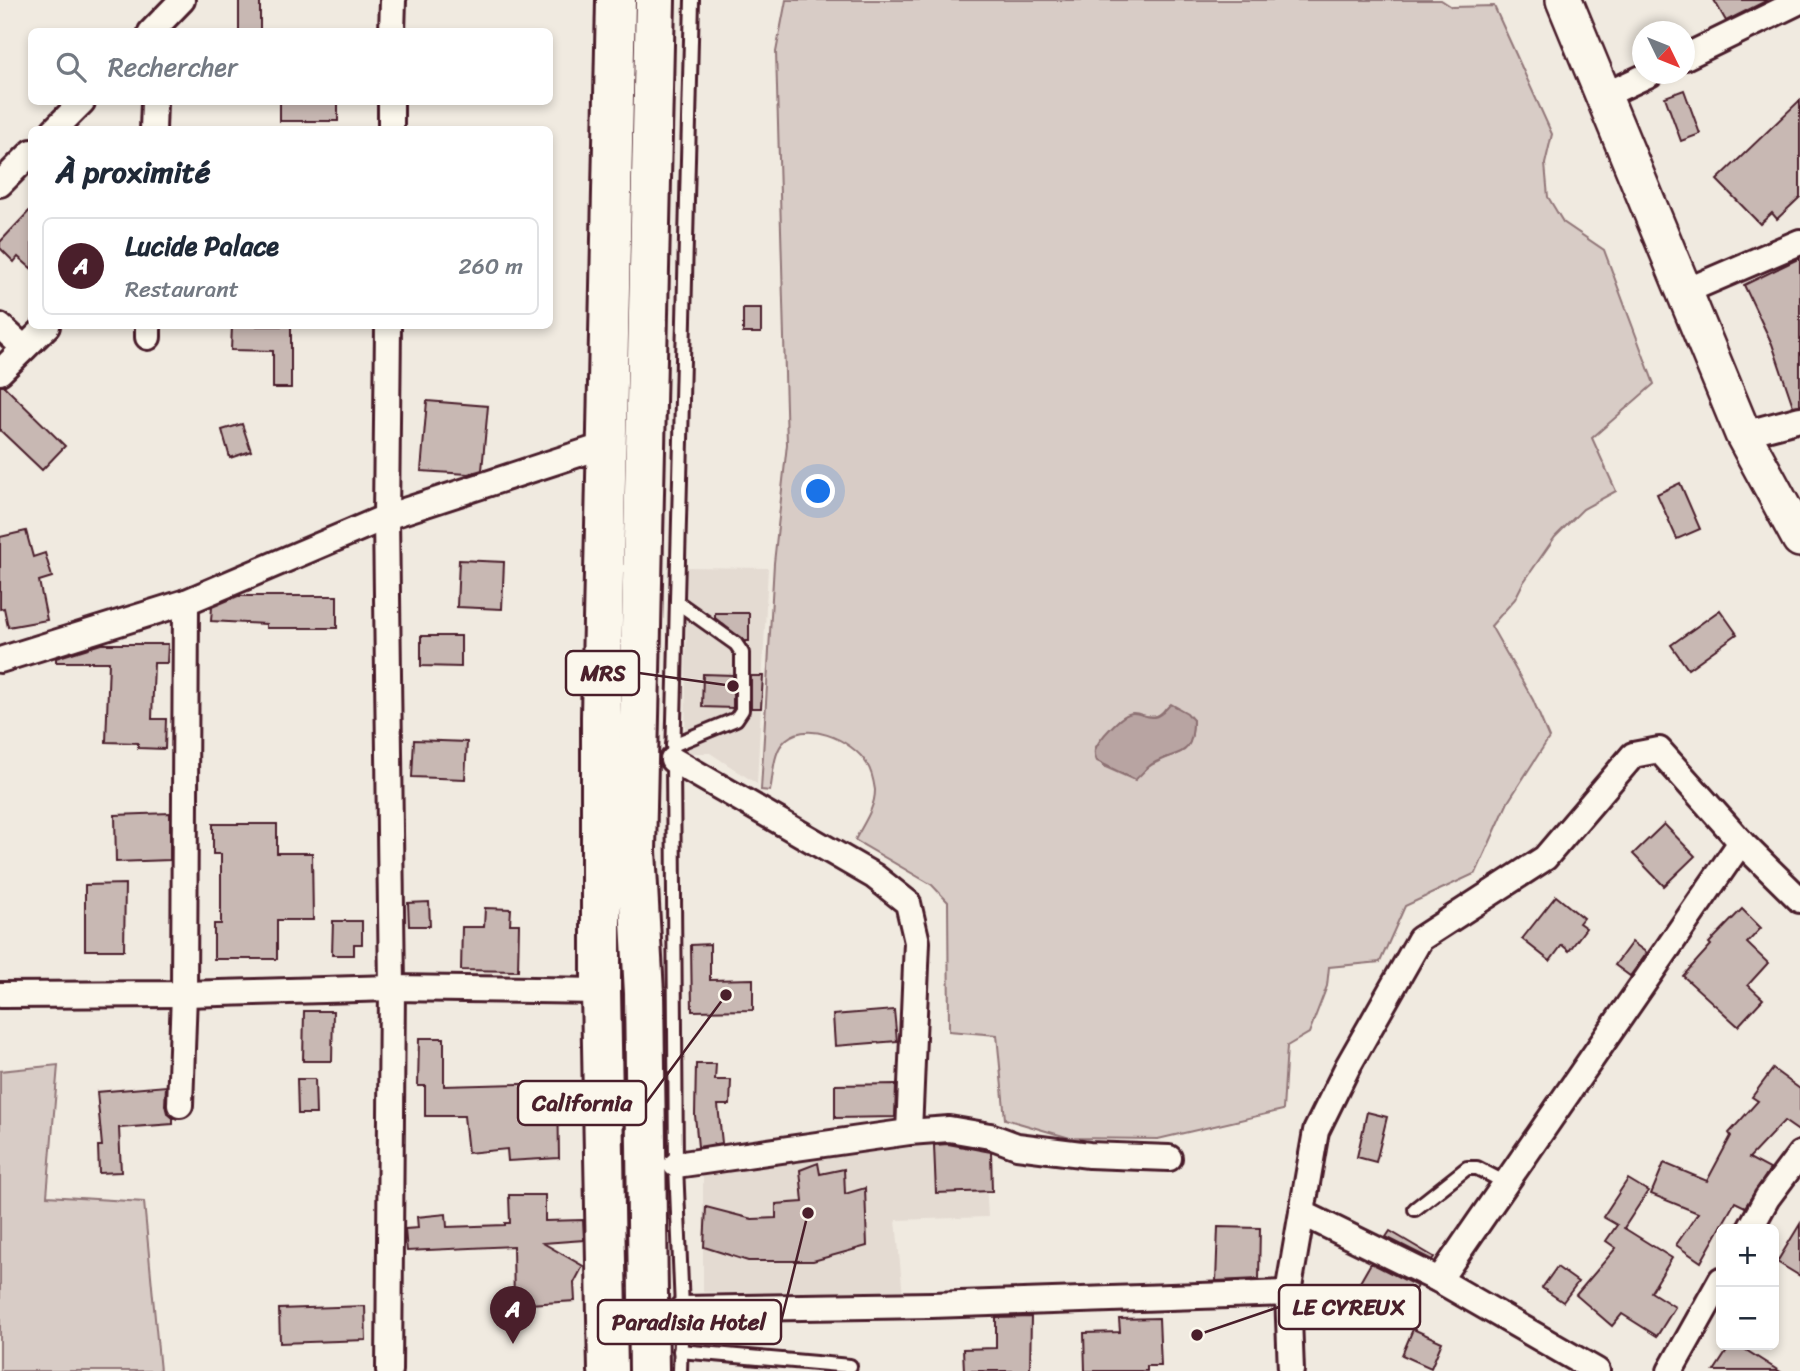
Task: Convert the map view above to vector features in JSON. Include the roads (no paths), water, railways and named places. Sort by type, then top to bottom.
[{"type":"highway","points":[[608,1371],[601,991],[601,716],[617,0]]},
{"type":"highway","points":[[649,1371],[643,993],[636,851],[655,0]]},
{"type":"main road","points":[[1564,0],[1743,434],[1800,539]]},
{"type":"street","points":[[156,28],[182,0]]},
{"type":"street","points":[[392,28],[393,0]]},
{"type":"street","points":[[1695,52],[1800,1]]},
{"type":"street","points":[[1603,96],[1632,82]]},
{"type":"street","points":[[58,126],[79,105]]},
{"type":"street","points":[[153,126],[154,105]]},
{"type":"street","points":[[391,105],[391,126]]},
{"type":"street","points":[[0,184],[28,156]]},
{"type":"street","points":[[1686,291],[1800,242]]},
{"type":"street","points":[[0,326],[24,348]]},
{"type":"street","points":[[0,372],[44,329]]},
{"type":"street","points":[[388,329],[386,517],[392,988],[390,1371]]},
{"type":"street","points":[[1743,434],[1800,419]]},
{"type":"street","points":[[0,660],[186,602],[386,517],[607,445]]},
{"type":"street","points":[[180,1105],[184,994],[186,602]]},
{"type":"street","points":[[1291,1371],[1288,1293],[1316,1131],[1420,939],[1545,858],[1633,755],[1659,750],[1741,842],[1800,900]]},
{"type":"street","points":[[673,752],[874,876],[908,903],[917,942],[909,1132]]},
{"type":"street","points":[[1439,1280],[1741,842]]},
{"type":"street","points":[[0,995],[184,994],[392,988],[601,991]]},
{"type":"street","points":[[676,1165],[909,1132],[949,1129],[990,1136],[1017,1146],[1102,1156],[1169,1158]]},
{"type":"street","points":[[1753,1224],[1800,1153]]},
{"type":"street","points":[[1302,1213],[1439,1280],[1597,1371]]},
{"type":"street","points":[[1670,1371],[1717,1287]]},
{"type":"street","points":[[682,1309],[932,1305],[1288,1293]]},
{"type":"lane","points":[[680,1371],[682,1309],[676,1165],[673,752],[691,0]]},
{"type":"lane","points":[[673,752],[736,719],[742,710],[742,653],[736,644],[677,603]]},
{"type":"lane","points":[[1415,1209],[1467,1168],[1477,1168],[1506,1183]]},
{"type":"lane","points":[[680,1351],[850,1366]]},
{"type":"place","name":"MRS","points":[[733,686]]},
{"type":"place","name":"California","points":[[726,995]]},
{"type":"place","name":"Paradisia Hotel","points":[[808,1213]]},
{"type":"place","name":"LE CYREUX","points":[[1197,1335]]},
{"type":"place","name":"Lucide Palace","points":[[513,1344]]}]
